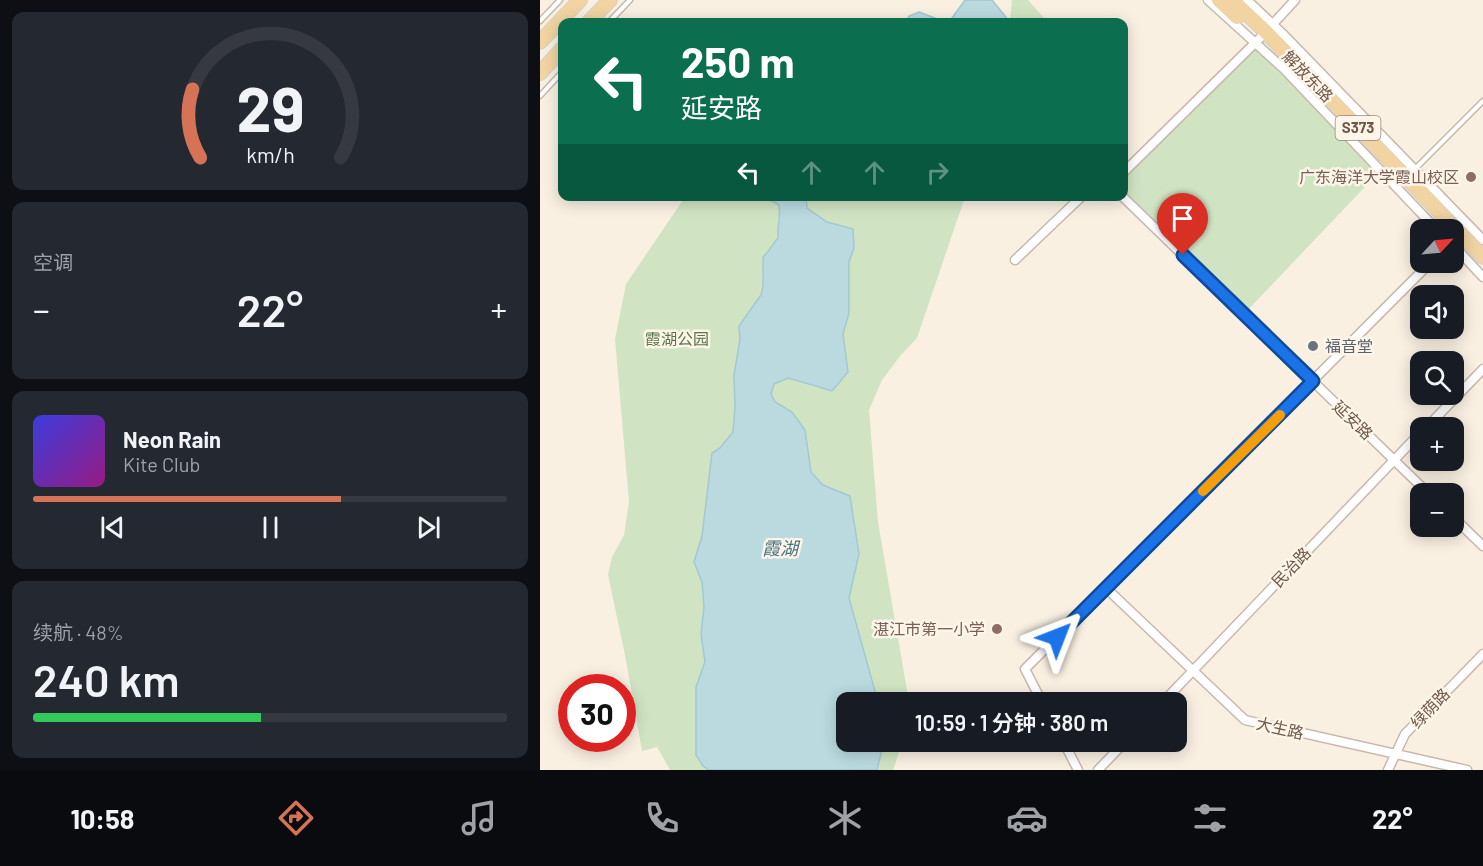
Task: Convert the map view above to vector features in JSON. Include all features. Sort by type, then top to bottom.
[{"type":"main road","points":[[563,18],[580,0]]},
{"type":"main road","points":[[593,18],[610,0]]},
{"type":"main road","name":"解放东路","points":[[1219,0],[1265,31],[1437,219]]},
{"type":"main road","name":"解放东路","points":[[1232,0],[1265,31],[1483,257]]},
{"type":"main road","points":[[540,42],[558,23]]},
{"type":"main road","points":[[540,73],[558,54]]},
{"type":"main road","name":"解放东路","points":[[1464,248],[1483,266]]},
{"type":"street","points":[[1208,0],[1284,69],[1427,219]]},
{"type":"street","points":[[1247,0],[1265,31],[1284,35],[1482,238]]},
{"type":"street","points":[[1128,168],[1295,0]]},
{"type":"street","points":[[1015,260],[1077,201]]},
{"type":"street","name":"延安路","points":[[1127,201],[1418,483]]},
{"type":"street","points":[[1464,252],[1483,277]]},
{"type":"street","points":[[1037,692],[1024,669],[1420,273]]},
{"type":"street","points":[[1437,417],[1483,369]]},
{"type":"street","name":"民治路","points":[[1172,692],[1410,443]]},
{"type":"street","points":[[1464,528],[1483,546]]},
{"type":"street","name":"大生路","points":[[1106,588],[1245,720],[1467,770]]},
{"type":"street","name":"绿荫路","points":[[1388,770],[1405,734],[1483,654]]},
{"type":"street","points":[[1069,752],[1078,770]]},
{"type":"street","points":[[1098,770],[1115,752]]},
{"type":"lane","points":[[540,21],[560,0]]},
{"type":"lane","points":[[613,18],[630,0]]},
{"type":"lane","points":[[540,96],[558,76]]},
{"type":"lane","points":[[1414,170],[1483,101]]},
{"type":"green space","points":[[1012,0],[1028,0],[1044,18],[1010,18]]},
{"type":"green space","points":[[1260,38],[1382,169],[1244,314],[1128,200],[1128,168]]},
{"type":"green space","name":"霞湖公园","points":[[682,201],[772,201],[779,205],[778,238],[772,244],[762,271],[761,295],[739,326],[740,339],[734,375],[733,432],[712,454],[702,536],[694,562],[702,582],[704,607],[701,634],[705,662],[696,687],[696,754],[703,766],[709,770],[670,770],[657,747],[642,751],[636,717],[636,674],[628,674],[608,575],[612,557],[624,535],[629,502],[615,339],[626,284]]},
{"type":"green space","points":[[806,201],[964,201],[917,338],[882,380],[869,410],[878,522],[907,692],[875,692],[849,598],[859,554],[850,496],[823,485],[811,472],[805,430],[792,412],[775,402],[771,394],[774,384],[787,378],[818,388],[846,354],[843,334],[849,313],[849,262],[854,248],[853,229],[827,222],[807,208]]},
{"type":"green space","points":[[881,752],[899,752],[893,770],[877,770]]},
{"type":"water","points":[[965,0],[992,0],[1007,18],[952,18]]},
{"type":"water","points":[[919,12],[935,18],[908,18]]},
{"type":"water","name":"霞湖","points":[[772,201],[806,201],[807,208],[827,222],[853,229],[854,248],[849,262],[849,313],[843,334],[848,372],[832,391],[788,378],[774,384],[771,394],[775,402],[792,412],[805,430],[811,472],[823,485],[850,496],[859,554],[849,598],[875,692],[836,692],[836,752],[881,752],[877,770],[709,770],[703,766],[696,755],[696,687],[705,662],[701,634],[704,607],[702,582],[694,562],[702,536],[712,453],[720,448],[733,432],[734,375],[740,339],[739,326],[761,295],[763,257],[778,238],[779,205]]},
{"type":"slow traffic","points":[[1203,491],[1280,415]]},
{"type":"place","name":"广东海洋大学霞山校区","points":[[1471,177]]},
{"type":"place","name":"福音堂","points":[[1313,346]]},
{"type":"place","name":"湛江市第一小学","points":[[997,629]]},
{"type":"route","points":[[1057,637],[1313,381],[1183,255]]}]
